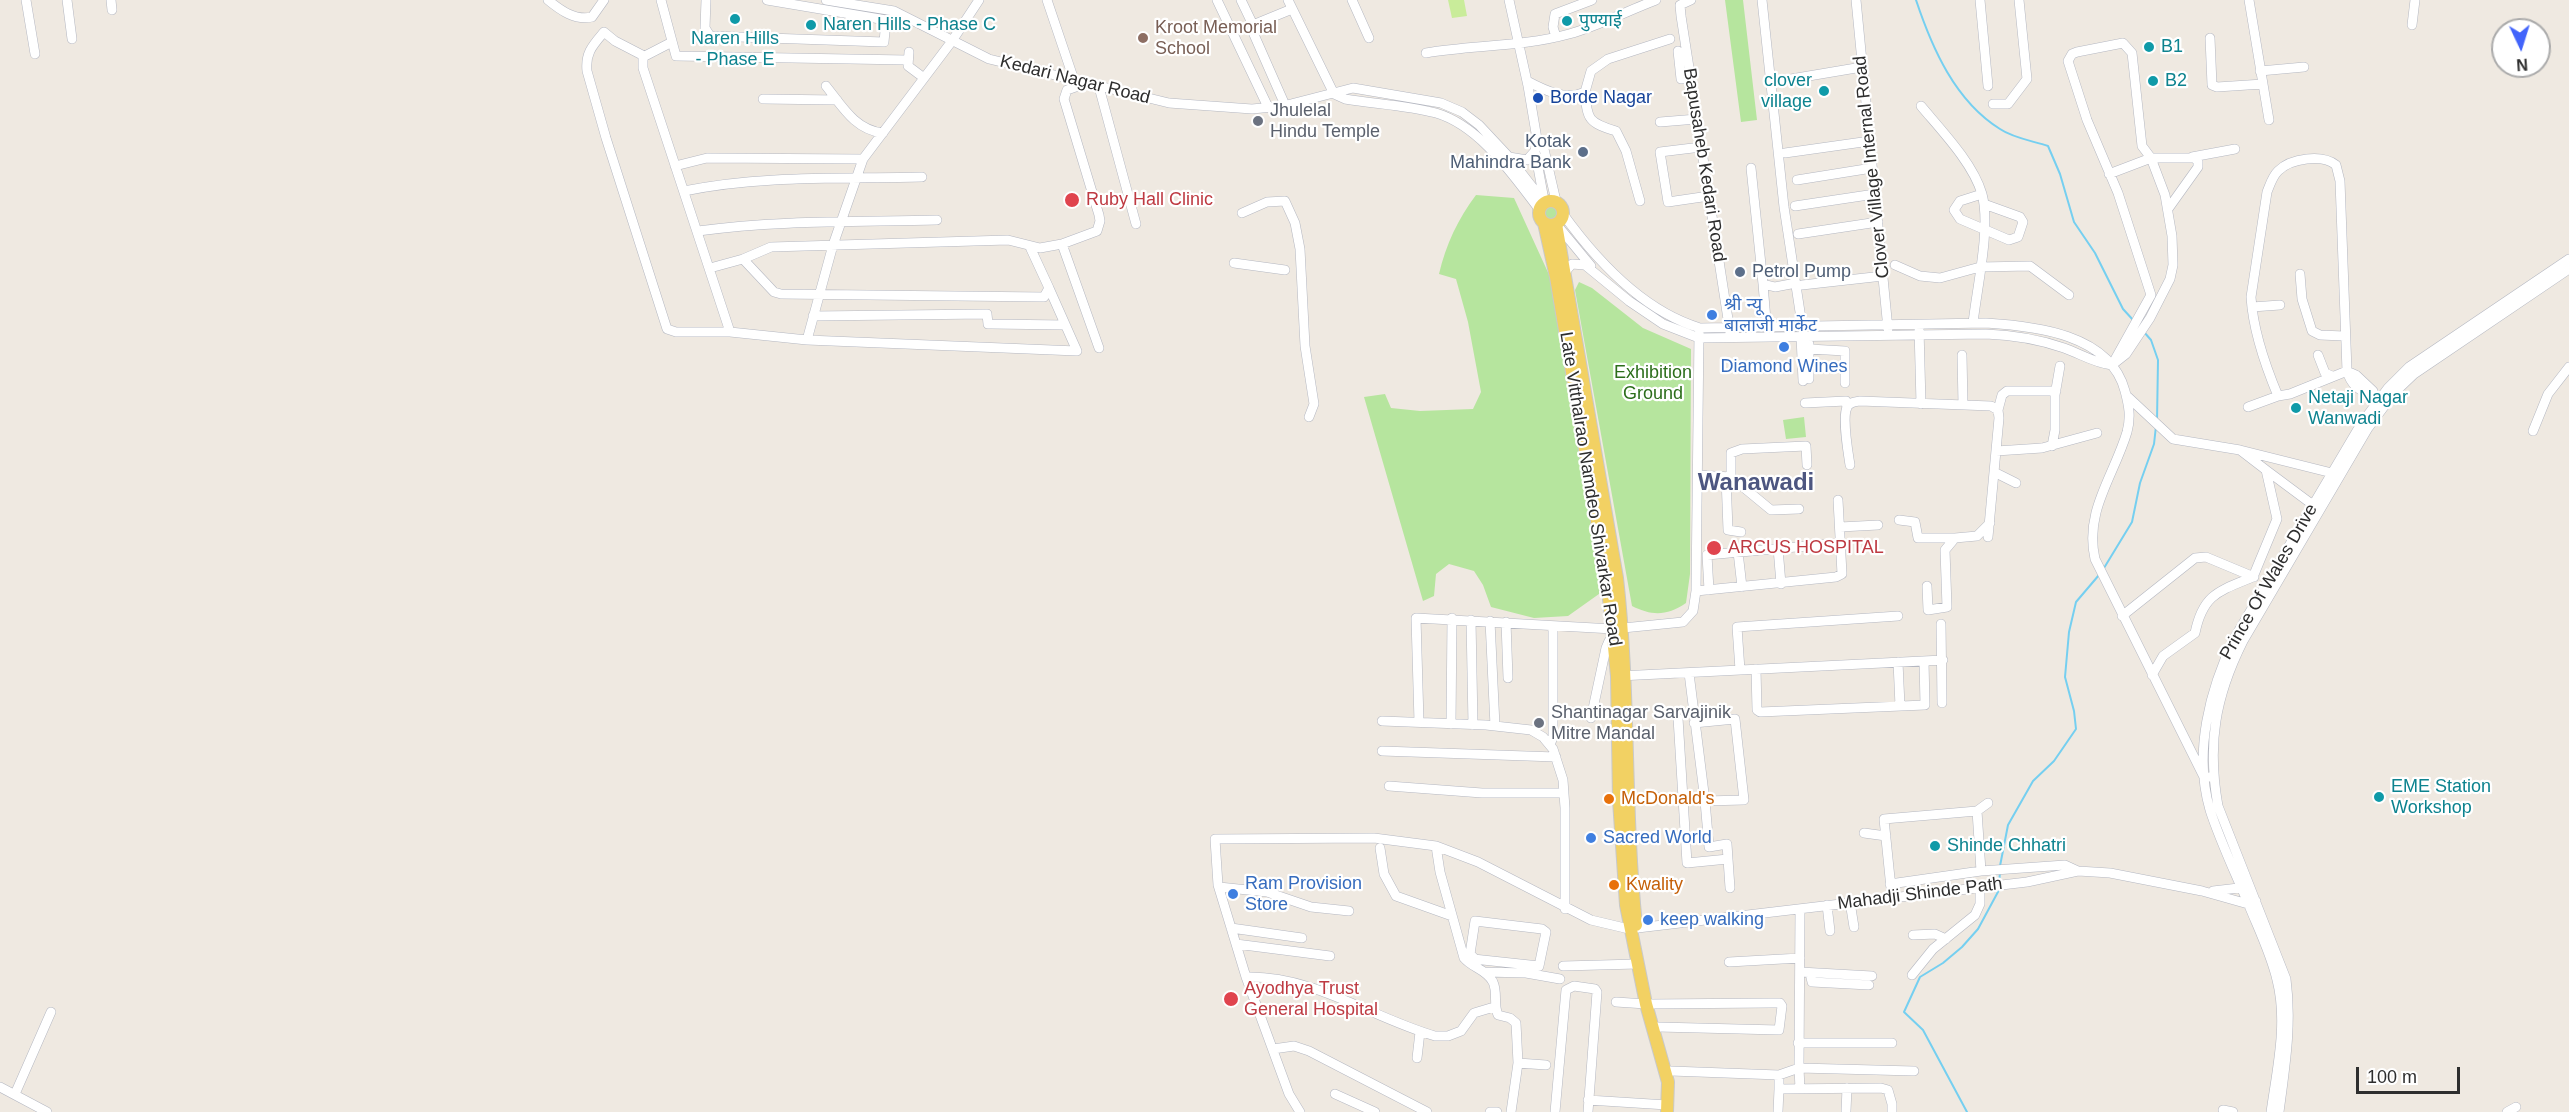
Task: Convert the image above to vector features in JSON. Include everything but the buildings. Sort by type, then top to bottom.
[{"type":"main road","points":[[1546,204],[1562,206],[1555,220],[1539,216],[1546,204]]},
{"type":"main road","name":"Late Vitthalrao Namdeo Shivarkar Road","points":[[1555,220],[1617,578],[1617,632]]},
{"type":"main road","name":"Late Vitthalrao Namdeo Shivarkar Road","points":[[1555,220],[1556,277],[1617,632],[1621,676],[1626,903],[1668,1082],[1669,1110]]},
{"type":"main road","name":"Late Vitthalrao Namdeo Shivarkar Road","points":[[1633,928],[1637,964],[1674,1083],[1669,1110]]},
{"type":"street","points":[[26,0],[35,54]]},
{"type":"street","points":[[67,0],[72,39]]},
{"type":"street","points":[[548,0],[561,11],[586,18],[592,17],[604,0]]},
{"type":"street","points":[[661,0],[675,56],[908,56],[910,69],[924,78]]},
{"type":"street","points":[[706,0],[705,28],[710,36],[884,42],[886,20],[828,4],[767,0]]},
{"type":"street","points":[[807,340],[833,245],[843,222],[863,159],[952,41],[979,0]]},
{"type":"street","points":[[1047,0],[1074,80]]},
{"type":"street","points":[[1217,0],[1268,107]]},
{"type":"street","points":[[1241,0],[1253,25],[1290,4],[1334,94],[1345,99],[1427,111],[1456,122],[1472,133],[1546,204]]},
{"type":"street","points":[[1352,0],[1369,38]]},
{"type":"street","points":[[1509,0],[1537,139],[1533,157],[1527,160],[1509,157]]},
{"type":"street","points":[[1556,37],[1553,27],[1555,14],[1575,3],[1592,0]]},
{"type":"street","points":[[1426,53],[1466,46],[1517,43],[1570,34],[1656,0]]},
{"type":"street","name":"Bapusaheb Kedari Road","points":[[1691,0],[1676,2],[1697,118],[1730,338]]},
{"type":"street","points":[[1762,0],[1784,207],[1799,284],[1802,325]]},
{"type":"street","name":"Clover Village Internal Road","points":[[1856,0],[1888,334]]},
{"type":"street","points":[[1980,0],[1988,86]]},
{"type":"street","points":[[1993,105],[2008,104],[2027,79],[2019,0]]},
{"type":"street","points":[[2249,0],[2269,120]]},
{"type":"street","points":[[2412,25],[2415,0]]},
{"type":"street","name":"Kedari Nagar Road","points":[[828,4],[894,11],[989,59],[1169,103],[1197,107],[1268,107],[1286,105],[1353,88],[1441,104],[1462,112],[1479,125],[1509,157],[1546,204]]},
{"type":"street","points":[[1252,30],[1286,105]]},
{"type":"street","points":[[644,56],[615,41],[604,32],[589,49],[585,61],[606,138],[667,328],[676,332],[730,332],[807,340],[1077,351],[1030,247]]},
{"type":"street","points":[[2210,38],[2212,85],[2217,87],[2263,84]]},
{"type":"street","points":[[1640,201],[1634,174],[1621,141],[1616,132],[1596,125],[1587,114],[1584,92],[1591,71],[1608,60],[1670,39]]},
{"type":"street","points":[[672,42],[642,59],[730,332]]},
{"type":"street","points":[[2112,365],[2135,333],[2156,296],[2170,279],[2173,265],[2172,236],[2168,209],[2159,176],[2151,158],[2143,150],[2141,142],[2130,49],[2123,43],[2077,52],[2072,54],[2068,61],[2084,110],[2121,203],[2146,280],[2156,296]]},
{"type":"street","points":[[1678,51],[1681,79],[1690,78]]},
{"type":"street","points":[[1779,81],[1863,67]]},
{"type":"street","points":[[2260,71],[2304,67]]},
{"type":"street","points":[[1527,81],[1546,91],[1575,97],[1584,92]]},
{"type":"street","points":[[710,268],[743,259],[771,247],[1008,240],[1040,248],[1062,244],[1097,231],[1100,221],[1064,99],[1067,90],[1086,84]]},
{"type":"street","points":[[826,86],[861,127],[883,133]]},
{"type":"street","points":[[1099,87],[1136,224]]},
{"type":"street","points":[[763,99],[837,100]]},
{"type":"street","points":[[1921,106],[1961,157],[1982,194],[1984,229],[1973,323]]},
{"type":"street","points":[[1660,122],[1697,118]]},
{"type":"street","points":[[1537,139],[1544,148],[1546,204]]},
{"type":"street","points":[[1785,153],[1870,141]]},
{"type":"street","points":[[1701,147],[1660,152],[1668,202],[1709,196]]},
{"type":"street","points":[[2109,174],[2151,158],[2192,157],[2235,149]]},
{"type":"street","points":[[1535,151],[1546,204]]},
{"type":"street","points":[[2168,209],[2198,167],[2198,161],[2192,157]]},
{"type":"street","points":[[675,166],[707,158],[863,159]]},
{"type":"street","points":[[2278,396],[2268,370],[2252,307],[2254,271],[2267,192],[2272,177],[2287,165],[2312,159],[2330,161],[2336,165],[2340,181],[2347,371],[2350,381],[2367,397],[2379,401]]},
{"type":"street","points":[[1751,168],[1766,320]]},
{"type":"street","points":[[1797,180],[1872,168]]},
{"type":"street","points":[[684,191],[717,185],[763,181],[921,177]]},
{"type":"street","points":[[1796,206],[1875,194]]},
{"type":"street","points":[[1982,194],[1960,201],[1954,210],[1960,219],[2009,240],[2018,237],[2023,222],[2020,217],[1984,204]]},
{"type":"street","points":[[1242,213],[1267,202],[1284,201],[1295,223],[1300,249],[1305,346],[1314,404],[1309,417]]},
{"type":"street","points":[[698,231],[742,225],[937,220]]},
{"type":"street","points":[[1555,220],[1599,274],[1629,301],[1663,324],[1699,338],[1888,334],[2024,336],[2064,348],[2095,363],[2112,365]]},
{"type":"street","points":[[1555,220],[1586,245],[1636,292],[1669,315],[1700,327],[1919,323],[2026,326],[2068,338],[2092,348],[2112,365],[2130,409],[2127,431],[2101,492],[2094,519],[2092,544],[2095,559],[2152,675],[2209,777]]},
{"type":"street","points":[[1798,234],[1878,222]]},
{"type":"street","points":[[1062,244],[1099,348]]},
{"type":"street","points":[[743,259],[776,294],[1044,297],[1049,288]]},
{"type":"street","name":"Prince Of Wales Drive","points":[[2209,777],[2217,709],[2229,670],[2242,641],[2336,474],[2361,424],[2388,388],[2409,367],[2569,259]]},
{"type":"street","points":[[1234,263],[1285,270]]},
{"type":"street","points":[[1565,272],[1572,264],[1578,263],[1599,274]]},
{"type":"street","points":[[1895,265],[1920,276],[1940,278],[1980,267],[2030,266],[2069,295]]},
{"type":"street","name":"Prince Of Wales Drive","points":[[2379,401],[2414,374],[2569,269]]},
{"type":"street","points":[[2300,274],[2302,299],[2312,331],[2320,335],[2344,336]]},
{"type":"street","points":[[1763,284],[1775,287],[1883,276]]},
{"type":"street","points":[[2146,280],[2156,285],[2170,279]]},
{"type":"street","points":[[2252,307],[2280,305]]},
{"type":"street","points":[[813,316],[987,314],[988,324],[1065,325]]},
{"type":"street","points":[[1919,323],[1921,404]]},
{"type":"street","points":[[1419,722],[1416,618],[1452,618],[1617,632],[1683,622],[1693,611],[1696,591],[1700,327]]},
{"type":"street","points":[[1805,336],[1809,349],[1806,381],[1805,336]]},
{"type":"street","points":[[1809,349],[1845,351],[1845,383]]},
{"type":"street","points":[[1962,355],[1963,405]]},
{"type":"street","points":[[2318,355],[2325,373],[2332,376]]},
{"type":"street","points":[[2052,446],[2060,366]]},
{"type":"street","points":[[2534,431],[2548,394],[2569,367]]},
{"type":"street","points":[[2248,406],[2290,394],[2347,371]]},
{"type":"street","points":[[1988,537],[1998,410],[2002,395],[2007,391],[2056,391]]},
{"type":"street","points":[[2126,395],[2173,439],[2240,450],[2336,474]]},
{"type":"street","points":[[1805,403],[1846,401],[1850,465]]},
{"type":"street","points":[[1847,408],[1852,403],[1860,401],[1991,406],[1998,410]]},
{"type":"street","points":[[1996,451],[2033,450],[2097,433]]},
{"type":"street","points":[[1741,532],[1728,530],[1728,477],[1731,453],[1742,449],[1806,446],[1807,465]]},
{"type":"street","points":[[2240,450],[2313,506]]},
{"type":"street","points":[[2152,675],[2163,656],[2194,633],[2199,614],[2206,602],[2219,591],[2253,577],[2277,519],[2266,470]]},
{"type":"street","points":[[1994,472],[2016,483]]},
{"type":"street","name":"Prince Of Wales Drive","points":[[2279,1112],[2289,1041],[2286,979],[2210,808],[2205,734],[2210,699],[2221,666],[2235,637],[2313,506],[2336,474]]},
{"type":"street","points":[[1698,475],[1728,477],[1771,510],[1799,509]]},
{"type":"street","points":[[1696,591],[1836,578],[1842,573],[1838,500]]},
{"type":"street","points":[[1899,520],[1915,522],[1918,538],[1977,536],[1990,523]]},
{"type":"street","points":[[1840,527],[1878,525]]},
{"type":"street","points":[[1927,586],[1928,610],[1947,607],[1945,550],[1955,538]]},
{"type":"street","points":[[1708,590],[1707,555],[1841,543]]},
{"type":"street","points":[[1778,548],[1781,584]]},
{"type":"street","points":[[1738,552],[1742,587]]},
{"type":"street","points":[[2122,616],[2195,558],[2206,557],[2267,583]]},
{"type":"street","points":[[1740,670],[1737,627],[1898,616]]},
{"type":"street","points":[[1451,724],[1452,618]]},
{"type":"street","points":[[1471,620],[1473,725]]},
{"type":"street","points":[[1490,621],[1495,726]]},
{"type":"street","points":[[1506,622],[1508,678]]},
{"type":"street","points":[[1941,624],[1942,703]]},
{"type":"street","points":[[1550,745],[1553,737],[1553,626]]},
{"type":"street","points":[[1591,717],[1606,648],[1617,632]]},
{"type":"street","points":[[1621,676],[1943,660]]},
{"type":"street","points":[[1756,669],[1757,710],[1760,712],[1925,705],[1924,661]]},
{"type":"street","points":[[1898,662],[1900,706]]},
{"type":"street","points":[[1689,673],[1709,847],[1727,844],[1730,888]]},
{"type":"street","points":[[1678,718],[1687,863],[1728,859]]},
{"type":"street","points":[[1624,799],[1650,797],[1705,801],[1744,800],[1735,719],[1694,723]]},
{"type":"street","points":[[1382,721],[1495,726],[1530,730],[1543,737],[1556,757],[1564,793],[1565,909]]},
{"type":"street","points":[[1383,751],[1556,757]]},
{"type":"street","points":[[1389,786],[1482,792],[1564,793]]},
{"type":"street","points":[[1892,897],[1884,819],[1977,812],[1988,803]]},
{"type":"street","points":[[1977,812],[1981,871]]},
{"type":"street","points":[[1864,833],[1886,836]]},
{"type":"street","name":"Mahadji Shinde Path","points":[[1219,887],[1215,839],[1374,838],[1436,846],[1478,862],[1565,909],[1591,920],[1633,928],[2027,882],[2078,871],[2115,873],[2252,902]]},
{"type":"street","points":[[1436,846],[1440,872],[1452,916],[1469,958]]},
{"type":"street","points":[[1380,848],[1384,874],[1396,896],[1452,916]]},
{"type":"street","points":[[1890,884],[1981,871],[2065,866],[2078,871]]},
{"type":"street","points":[[1912,975],[1933,950],[1975,915],[1984,886]]},
{"type":"street","points":[[1300,1112],[1289,1094],[1246,977],[1219,887],[1267,892],[1311,907],[1349,911]]},
{"type":"street","name":"Mahadji Shinde Path","points":[[2202,891],[2246,887]]},
{"type":"street","name":"Prince Of Wales Drive","points":[[2252,902],[2277,981],[2281,1007],[2281,1040],[2271,1112]]},
{"type":"street","points":[[1850,903],[1854,927]]},
{"type":"street","points":[[1827,905],[1830,931]]},
{"type":"street","points":[[1800,909],[1800,958],[1805,972],[1798,1043],[1797,1068],[1800,1089]]},
{"type":"street","points":[[1469,958],[1539,966],[1546,932],[1542,929],[1475,921],[1471,943],[1469,958],[1469,964],[1485,972],[1526,973],[1560,979]]},
{"type":"street","points":[[1231,928],[1302,938]]},
{"type":"street","points":[[1913,935],[1935,934],[1946,939]]},
{"type":"street","points":[[1236,944],[1330,956]]},
{"type":"street","points":[[1729,962],[1800,958]]},
{"type":"street","points":[[1563,966],[1637,964]]},
{"type":"street","points":[[1485,972],[1494,984],[1494,1007],[1498,1015],[1510,1018],[1516,1023],[1518,1063],[1511,1112]]},
{"type":"street","points":[[1805,972],[1870,980]]},
{"type":"street","points":[[1246,977],[1280,979],[1310,987],[1435,1036],[1448,1036],[1461,1031],[1474,1012],[1494,1007]]},
{"type":"street","points":[[1555,1112],[1566,990],[1574,986],[1595,989],[1597,992],[1588,1112]]},
{"type":"street","points":[[1616,1002],[1780,1003],[1782,1006],[1779,1030],[1658,1027]]},
{"type":"street","points":[[15,1094],[51,1012]]},
{"type":"street","points":[[1417,1058],[1420,1032]]},
{"type":"street","points":[[1798,1043],[1892,1043]]},
{"type":"street","points":[[1274,1049],[1293,1046],[1309,1051],[1427,1112]]},
{"type":"street","points":[[1518,1063],[1546,1065]]},
{"type":"street","points":[[1671,1071],[1779,1075],[1797,1068],[1914,1071]]},
{"type":"street","points":[[1778,1112],[1779,1075]]},
{"type":"street","points":[[0,1087],[47,1112]]},
{"type":"street","points":[[1846,1111],[1847,1088]]},
{"type":"street","points":[[1779,1089],[1881,1088],[1887,1090],[1892,1112]]},
{"type":"street","points":[[1335,1094],[1353,1107],[1375,1112]]},
{"type":"street","points":[[1588,1100],[1633,1108],[1669,1110]]},
{"type":"street","points":[[1490,1112],[1497,1112]]},
{"type":"green space","points":[[1448,0],[1464,0],[1467,16],[1452,18]]},
{"type":"green space","points":[[1725,0],[1743,0],[1757,120],[1741,122]]},
{"type":"green space","points":[[1543,194],[1561,209],[1559,230],[1541,215]]},
{"type":"green space","points":[[1476,195],[1514,198],[1551,279],[1606,589],[1568,616],[1534,618],[1491,607],[1483,585],[1474,571],[1449,564],[1436,574],[1434,596],[1423,601],[1364,397],[1385,394],[1391,408],[1420,411],[1473,409],[1481,392],[1468,322],[1456,279],[1439,274],[1453,232]]},
{"type":"green space","name":"Exhibition Ground","points":[[1579,282],[1592,288],[1643,328],[1691,349],[1690,574],[1686,603],[1666,612],[1646,612],[1632,606],[1575,290]]},
{"type":"green space","points":[[1804,417],[1806,437],[1786,439],[1783,420]]},
{"type":"waterway","points":[[1916,0],[1938,55],[1958,89],[1970,104],[2005,132],[2048,146],[2060,174],[2074,222],[2095,253],[2123,309],[2134,321]]},
{"type":"waterway","points":[[2144,332],[2151,340],[2158,360],[2157,421]]},
{"type":"waterway","points":[[2104,568],[2132,522],[2140,483],[2154,444],[2156,426]]},
{"type":"waterway","points":[[2000,866],[2008,825],[2033,781],[2054,761],[2076,729],[2065,677],[2069,632],[2076,602],[2099,575]]},
{"type":"waterway","points":[[1999,884],[2000,872]]},
{"type":"waterway","points":[[1967,1112],[1923,1030],[1904,1012],[1920,977],[1943,963],[1962,947],[1978,929],[1999,890]]},
{"type":"place","name":"Naren Hills - Phase E","points":[[735,19]]},
{"type":"place","name":"पुण्याई","points":[[1567,21]]},
{"type":"place","name":"Naren Hills - Phase C","points":[[811,25]]},
{"type":"place","name":"Kroot Memorial School","points":[[1143,38]]},
{"type":"place","name":"B1","points":[[2149,47]]},
{"type":"place","name":"B2","points":[[2153,81]]},
{"type":"place","name":"clover village","points":[[1824,91]]},
{"type":"place","name":"Borde Nagar","points":[[1538,98]]},
{"type":"place","name":"Jhulelal Hindu Temple","points":[[1258,121]]},
{"type":"place","name":"Kotak Mahindra Bank","points":[[1583,152]]},
{"type":"place","name":"Ruby Hall Clinic","points":[[1072,200]]},
{"type":"place","name":"Petrol Pump","points":[[1740,272]]},
{"type":"place","name":"श्री न्यू बालाजी मार्केट","points":[[1712,315]]},
{"type":"place","name":"Diamond Wines","points":[[1784,347]]},
{"type":"place","name":"Netaji Nagar Wanwadi","points":[[2296,408]]},
{"type":"place","name":"ARCUS HOSPITAL","points":[[1714,548]]},
{"type":"place","name":"Shantinagar Sarvajinik Mitre Mandal","points":[[1539,723]]},
{"type":"place","name":"EME Station Workshop","points":[[2379,797]]},
{"type":"place","name":"McDonald's","points":[[1609,799]]},
{"type":"place","name":"Sacred World","points":[[1591,838]]},
{"type":"place","name":"Shinde Chhatri","points":[[1935,846]]},
{"type":"place","name":"Kwality","points":[[1614,885]]},
{"type":"place","name":"Ram Provision Store","points":[[1233,894]]},
{"type":"place","name":"keep walking","points":[[1648,920]]},
{"type":"place","name":"Ayodhya Trust General Hospital","points":[[1231,999]]},
{"type":"district","name":"Wanawadi","points":[[1756,483]]}]
